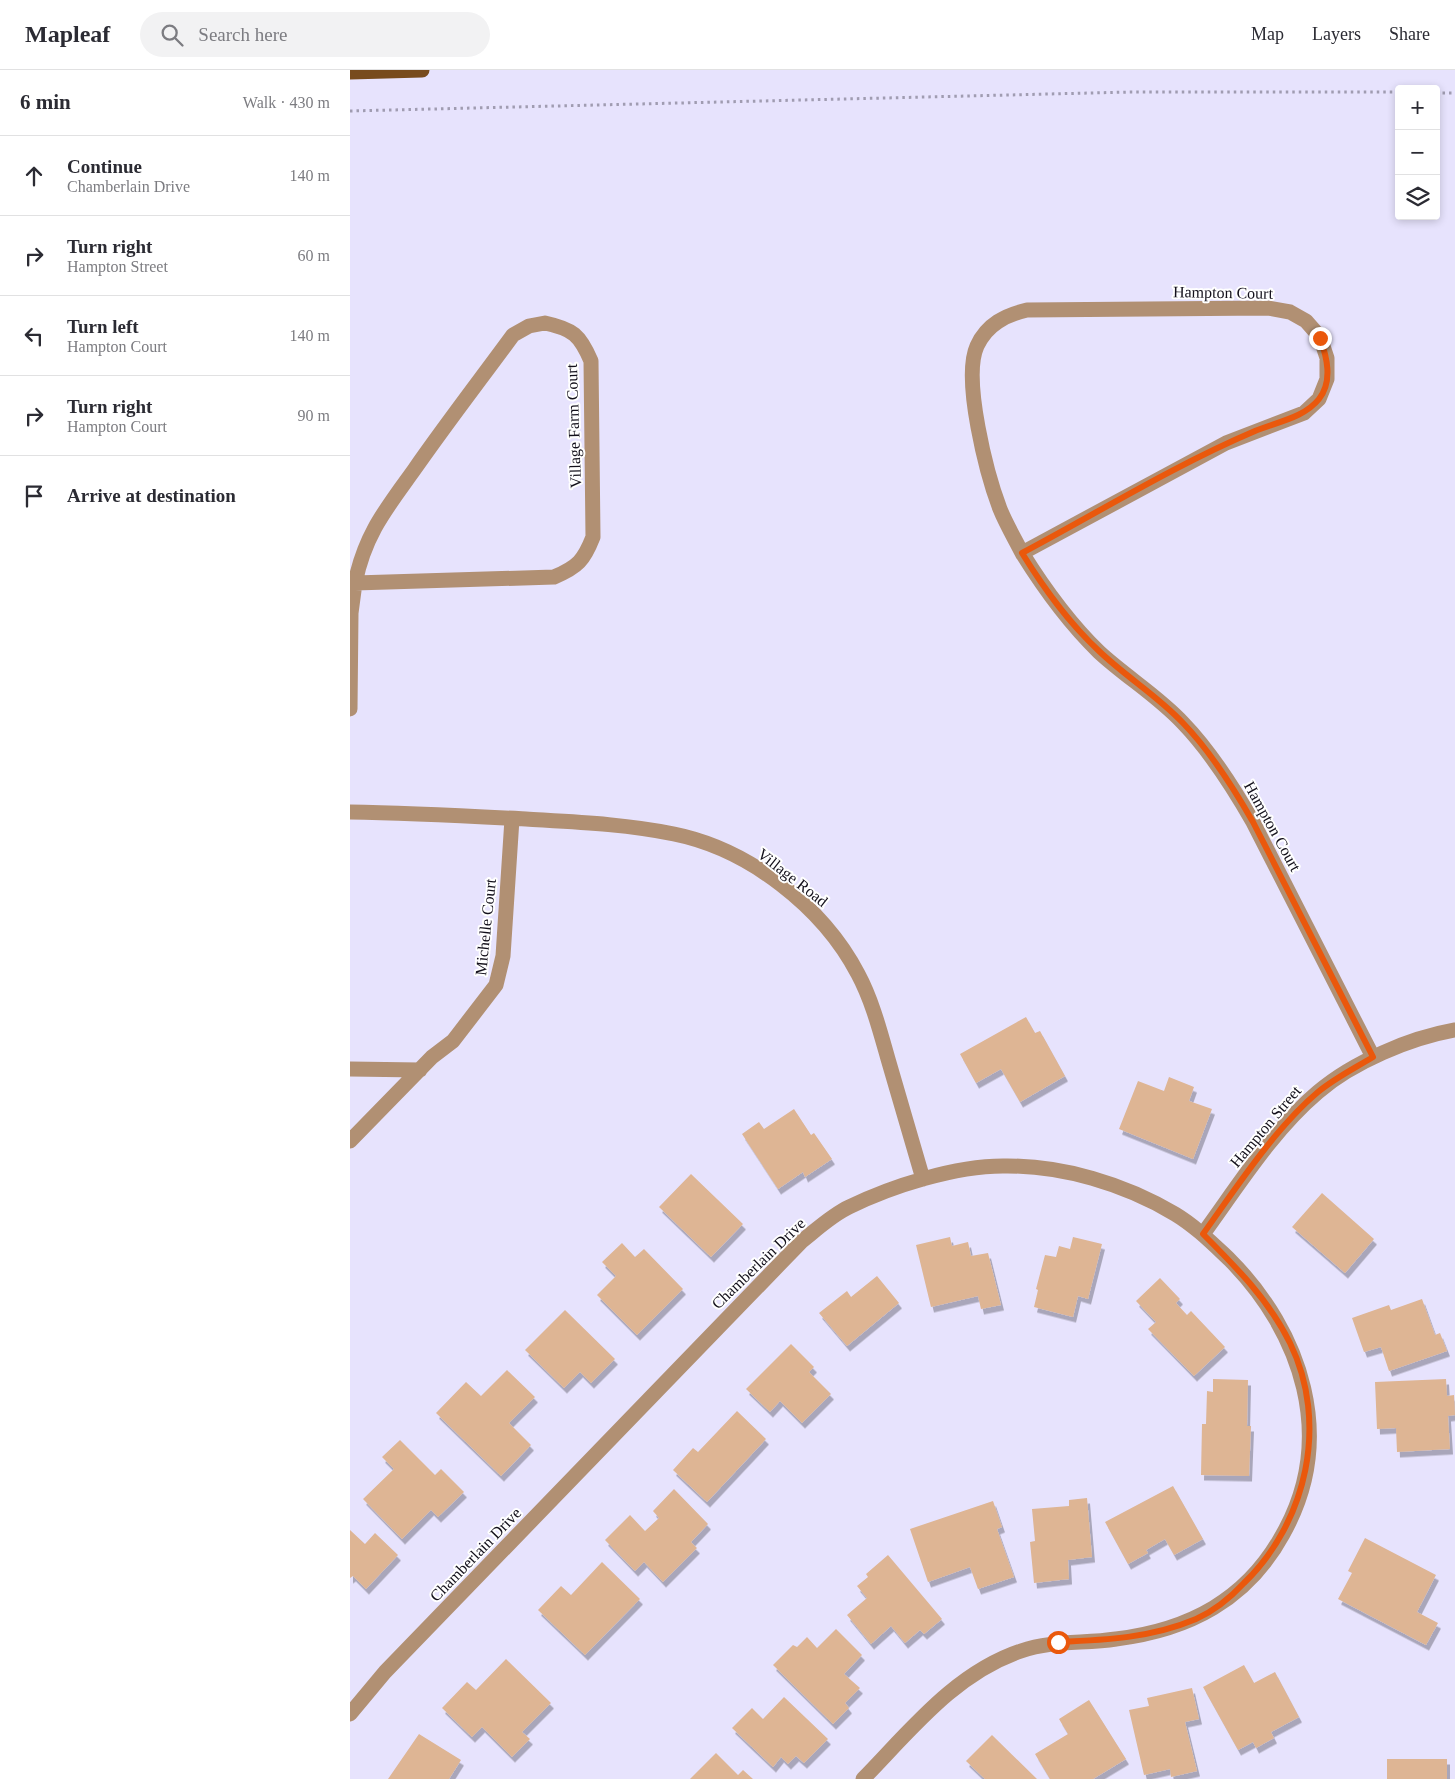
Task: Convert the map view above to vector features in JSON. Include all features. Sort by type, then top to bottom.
[{"type":"main road","points":[[350,72],[422,70]]},
{"type":"street","name":"Hampton Court","points":[[1022,553],[1226,444],[1304,413],[1319,399],[1327,379],[1328,358],[1320,338],[1306,321],[1290,312],[1268,308],[1028,310],[1007,315],[989,328],[977,346],[972,368],[980,436],[989,474],[1001,510],[1022,553],[1049,596],[1073,625],[1100,652],[1153,694],[1184,724],[1234,789],[1253,822],[1373,1057]]},
{"type":"street","name":"Village Farm Court","points":[[350,709],[352,613],[355,583],[360,555],[374,528],[433,442],[513,335],[529,326],[545,323],[566,328],[573,332],[584,344],[591,361],[594,537],[586,555],[573,570],[554,577],[355,583]]},
{"type":"street","name":"Village Road","points":[[350,812],[578,822],[675,834],[710,845],[741,859],[775,882],[828,928],[859,976],[878,1026],[923,1179]]},
{"type":"street","name":"Michelle Court","points":[[350,1141],[420,1070],[453,1041],[496,985],[502,956],[512,819]]},
{"type":"street","name":"Hampton Street","points":[[1203,1234],[1263,1152],[1301,1108],[1319,1091],[1373,1057],[1404,1044],[1455,1030]]},
{"type":"street","points":[[350,1069],[420,1070]]},
{"type":"street","name":"Chamberlain Drive","points":[[350,1714],[385,1672],[802,1241],[847,1208],[923,1179],[964,1170],[1002,1166],[1036,1168],[1078,1175],[1112,1185],[1142,1197],[1175,1214],[1203,1234],[1242,1273],[1271,1310],[1290,1344],[1304,1382],[1310,1422],[1308,1462],[1300,1498],[1284,1534],[1260,1568],[1249,1579],[1231,1596],[1198,1618],[1160,1632],[1114,1640],[1058,1642],[1040,1646],[1021,1651],[984,1667],[949,1691],[863,1779]]},
{"type":"path","points":[[350,111],[1131,92],[1395,92]]},
{"type":"path","points":[[1440,92],[1455,93]]},
{"type":"building","points":[[1026,1017],[1035,1033],[1040,1031],[1065,1076],[1020,1102],[1001,1069],[976,1083],[960,1054]]},
{"type":"building","points":[[1169,1077],[1194,1087],[1189,1101],[1212,1109],[1193,1159],[1119,1129],[1138,1081],[1164,1091]]},
{"type":"building","points":[[794,1109],[811,1135],[814,1133],[832,1159],[805,1177],[803,1172],[778,1189],[742,1134],[759,1122],[764,1129]]},
{"type":"building","points":[[691,1174],[743,1224],[711,1257],[659,1207]]},
{"type":"building","points":[[1322,1193],[1374,1239],[1345,1273],[1292,1227]]},
{"type":"building","points":[[950,1237],[952,1246],[968,1242],[971,1256],[988,1253],[1001,1305],[981,1309],[978,1296],[931,1307],[916,1245]]},
{"type":"building","points":[[1073,1237],[1102,1244],[1088,1299],[1078,1296],[1073,1317],[1034,1307],[1038,1290],[1036,1289],[1045,1255],[1056,1257],[1059,1246],[1070,1249]]},
{"type":"building","points":[[622,1243],[635,1257],[644,1249],[683,1289],[637,1335],[597,1295],[616,1276],[602,1262]]},
{"type":"building","points":[[877,1276],[899,1303],[847,1346],[819,1313],[847,1291],[851,1297]]},
{"type":"building","points":[[1160,1278],[1180,1299],[1176,1303],[1187,1315],[1191,1311],[1225,1347],[1194,1376],[1148,1329],[1156,1322],[1136,1301]]},
{"type":"building","points":[[1422,1299],[1435,1335],[1440,1333],[1447,1351],[1389,1371],[1381,1347],[1364,1352],[1352,1318],[1389,1305],[1391,1310]]},
{"type":"building","points":[[565,1310],[615,1359],[591,1383],[580,1372],[564,1388],[525,1350]]},
{"type":"building","points":[[791,1344],[814,1367],[809,1372],[831,1394],[802,1423],[780,1401],[770,1412],[746,1389]]},
{"type":"building","points":[[507,1370],[535,1397],[509,1423],[531,1445],[501,1476],[436,1413],[466,1382],[481,1396]]},
{"type":"building","points":[[1213,1379],[1248,1380],[1247,1426],[1251,1426],[1249,1476],[1201,1475],[1202,1424],[1206,1424],[1207,1391],[1213,1392]]},
{"type":"building","points":[[1446,1379],[1447,1396],[1454,1395],[1455,1415],[1448,1416],[1450,1449],[1397,1452],[1396,1428],[1377,1429],[1375,1382]]},
{"type":"building","points":[[737,1411],[766,1439],[707,1502],[673,1470],[693,1448],[698,1452]]},
{"type":"building","points":[[400,1440],[435,1475],[441,1469],[464,1492],[438,1517],[431,1510],[402,1539],[363,1499],[394,1469],[382,1457]]},
{"type":"building","points":[[1173,1486],[1203,1539],[1174,1555],[1165,1539],[1146,1550],[1148,1553],[1128,1564],[1105,1522]]},
{"type":"building","points":[[674,1489],[708,1524],[691,1542],[697,1548],[663,1582],[644,1562],[635,1571],[605,1540],[630,1515],[645,1531],[659,1518],[653,1511]]},
{"type":"building","points":[[1087,1498],[1092,1557],[1068,1560],[1069,1579],[1034,1583],[1030,1542],[1035,1541],[1032,1509],[1069,1506],[1069,1500]]},
{"type":"building","points":[[993,1501],[1002,1527],[997,1529],[1014,1577],[978,1589],[970,1567],[928,1582],[910,1529]]},
{"type":"building","points":[[350,1530],[365,1544],[375,1533],[398,1555],[366,1589],[353,1576],[350,1578]]},
{"type":"building","points":[[1365,1538],[1436,1575],[1417,1612],[1438,1623],[1426,1645],[1338,1599],[1352,1573],[1348,1571]]},
{"type":"building","points":[[888,1555],[942,1619],[924,1634],[920,1630],[905,1643],[891,1626],[871,1644],[847,1615],[867,1598],[857,1586],[868,1577],[866,1574]]},
{"type":"building","points":[[602,1562],[640,1599],[585,1655],[538,1610],[561,1586],[571,1595]]},
{"type":"building","points":[[836,1629],[862,1655],[844,1674],[860,1688],[845,1703],[849,1708],[833,1724],[773,1665],[793,1645],[797,1647],[807,1637],[817,1648]]},
{"type":"building","points":[[506,1659],[551,1703],[522,1732],[530,1739],[512,1757],[482,1727],[472,1737],[442,1708],[467,1682],[476,1690]]},
{"type":"building","points":[[1244,1665],[1254,1683],[1275,1672],[1299,1717],[1271,1732],[1274,1738],[1256,1748],[1253,1742],[1238,1750],[1203,1687]]},
{"type":"building","points":[[1192,1688],[1199,1719],[1185,1722],[1197,1771],[1171,1777],[1170,1769],[1144,1775],[1129,1710],[1149,1706],[1147,1698]]},
{"type":"building","points":[[784,1697],[828,1739],[804,1763],[796,1756],[788,1764],[781,1757],[773,1767],[732,1728],[752,1708],[763,1719]]},
{"type":"building","points":[[1089,1700],[1126,1759],[1093,1779],[1050,1779],[1035,1754],[1068,1734],[1059,1719]]},
{"type":"building","points":[[419,1734],[461,1760],[449,1779],[388,1779]]},
{"type":"building","points":[[992,1735],[1037,1779],[985,1779],[966,1761]]},
{"type":"building","points":[[716,1753],[738,1775],[743,1770],[753,1779],[690,1779]]},
{"type":"building","points":[[1387,1759],[1447,1759],[1447,1779],[1387,1779]]},
{"type":"route","points":[[1058,1642],[1114,1640],[1160,1632],[1198,1618],[1231,1596],[1260,1568],[1284,1534],[1300,1498],[1308,1462],[1310,1422],[1304,1382],[1290,1344],[1271,1310],[1242,1273],[1203,1234],[1263,1152],[1301,1108],[1319,1091],[1373,1057],[1253,822],[1234,789],[1184,724],[1153,694],[1100,652],[1073,625],[1049,596],[1022,553],[1226,444],[1268,425],[1304,413],[1319,399],[1327,379],[1328,358],[1320,338]]}]
